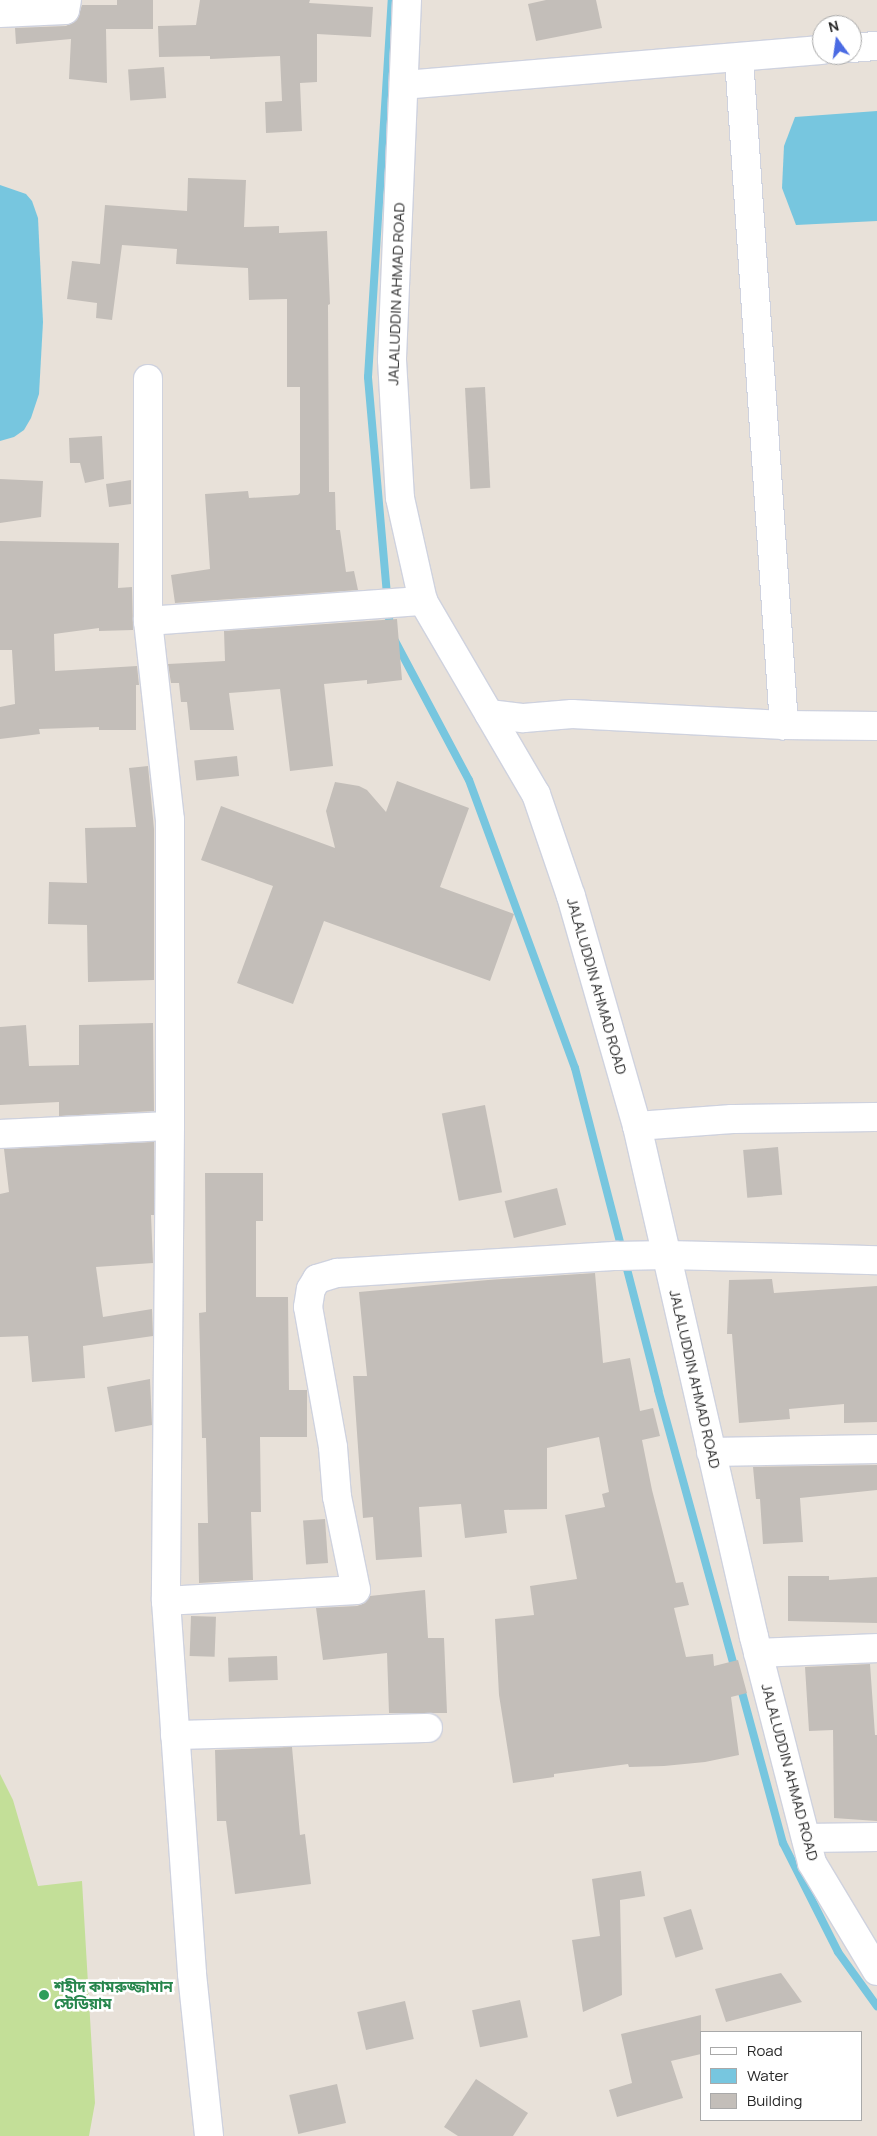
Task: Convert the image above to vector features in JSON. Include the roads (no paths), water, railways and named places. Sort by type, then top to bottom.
[{"type":"street","points":[[0,13],[65,10],[67,0]]},
{"type":"street","name":"JALALUDDIN AHMAD ROAD","points":[[408,0],[392,360],[400,498],[423,601],[536,794],[571,896],[637,1126],[758,1653],[812,1863],[877,1971]]},
{"type":"street","points":[[862,47],[877,46]]},
{"type":"street","points":[[404,85],[812,51]]},
{"type":"street","points":[[739,58],[784,725]]},
{"type":"street","points":[[148,379],[148,621],[170,820],[170,1126],[166,1601],[192,1974],[209,2136]]},
{"type":"street","points":[[148,621],[423,601]]},
{"type":"street","points":[[488,714],[524,718],[572,714],[784,725],[877,726]]},
{"type":"street","points":[[637,1126],[732,1119],[877,1117]]},
{"type":"street","points":[[0,1134],[170,1126]]},
{"type":"street","points":[[166,1601],[356,1590],[337,1497],[333,1447],[308,1307],[311,1290],[317,1279],[337,1273],[666,1255],[877,1260]]},
{"type":"street","points":[[711,1452],[877,1449]]},
{"type":"street","points":[[758,1653],[877,1648]]},
{"type":"street","points":[[175,1735],[428,1728]]},
{"type":"street","points":[[806,1838],[877,1836]]},
{"type":"water","points":[[877,111],[877,221],[796,225],[782,188],[784,146],[795,117]]},
{"type":"water","points":[[0,185],[26,194],[32,201],[38,218],[43,322],[39,394],[31,418],[24,430],[14,437],[0,441]]},
{"type":"waterway","points":[[390,629],[368,377],[392,0]]},
{"type":"waterway","points":[[395,641],[469,780],[575,1068],[658,1390],[735,1669]]},
{"type":"waterway","points":[[740,1685],[783,1843],[838,1952],[877,2006]]},
{"type":"place","name":"শহীদ কামরুজ্জামান স্টেডিয়াম","points":[[44,1995]]}]
